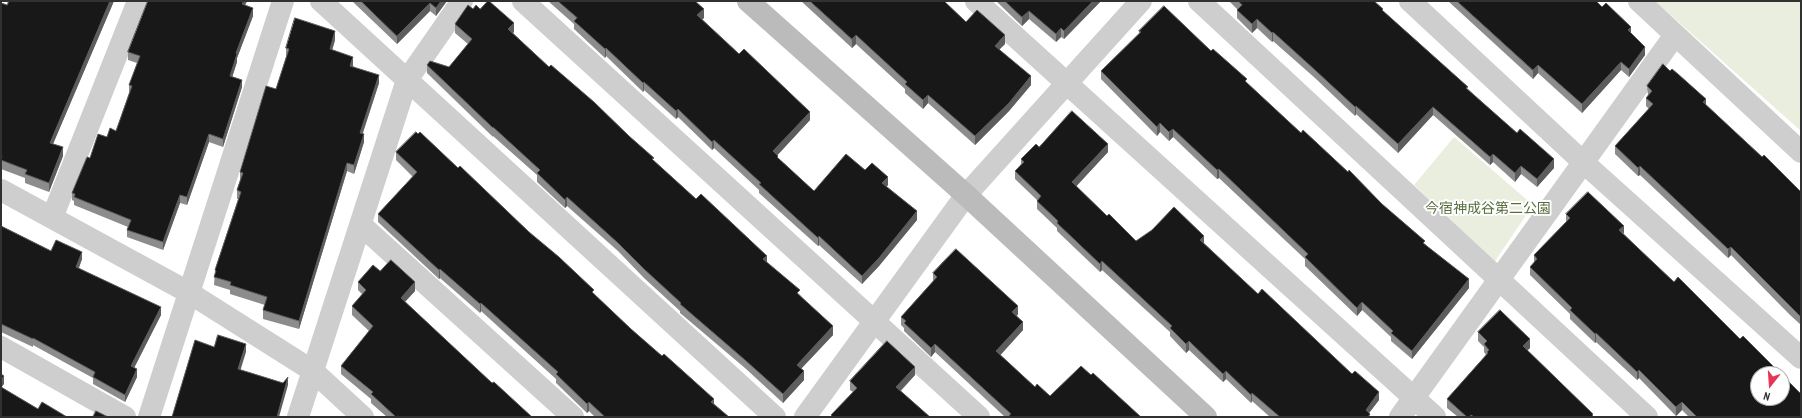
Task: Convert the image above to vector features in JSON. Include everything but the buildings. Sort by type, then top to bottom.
[{"type":"street","points":[[52,218],[138,1]]},
{"type":"street","points":[[149,417],[188,292],[283,1]]},
{"type":"street","points":[[321,1],[775,417]]},
{"type":"street","points":[[298,417],[407,80],[462,1]]},
{"type":"street","points":[[523,1],[979,417]]},
{"type":"street","points":[[748,1],[966,195],[1206,417]]},
{"type":"street","points":[[976,1],[1435,417]]},
{"type":"street","points":[[806,417],[966,195],[1141,1]]},
{"type":"street","points":[[1199,1],[1647,417]]},
{"type":"street","points":[[1410,1],[1584,162],[1801,358]]},
{"type":"street","points":[[1639,1],[1801,152]]},
{"type":"street","points":[[1400,417],[1675,35]]},
{"type":"street","points":[[1,190],[188,292],[313,371],[363,417]]},
{"type":"street","points":[[361,225],[573,417]]},
{"type":"street","points":[[1,347],[125,417]]},
{"type":"green space","points":[[1655,1],[1801,1],[1801,131]]},
{"type":"green space","name":"今宿神成谷第二公園","points":[[1454,137],[1533,205],[1495,261],[1414,185]]}]
